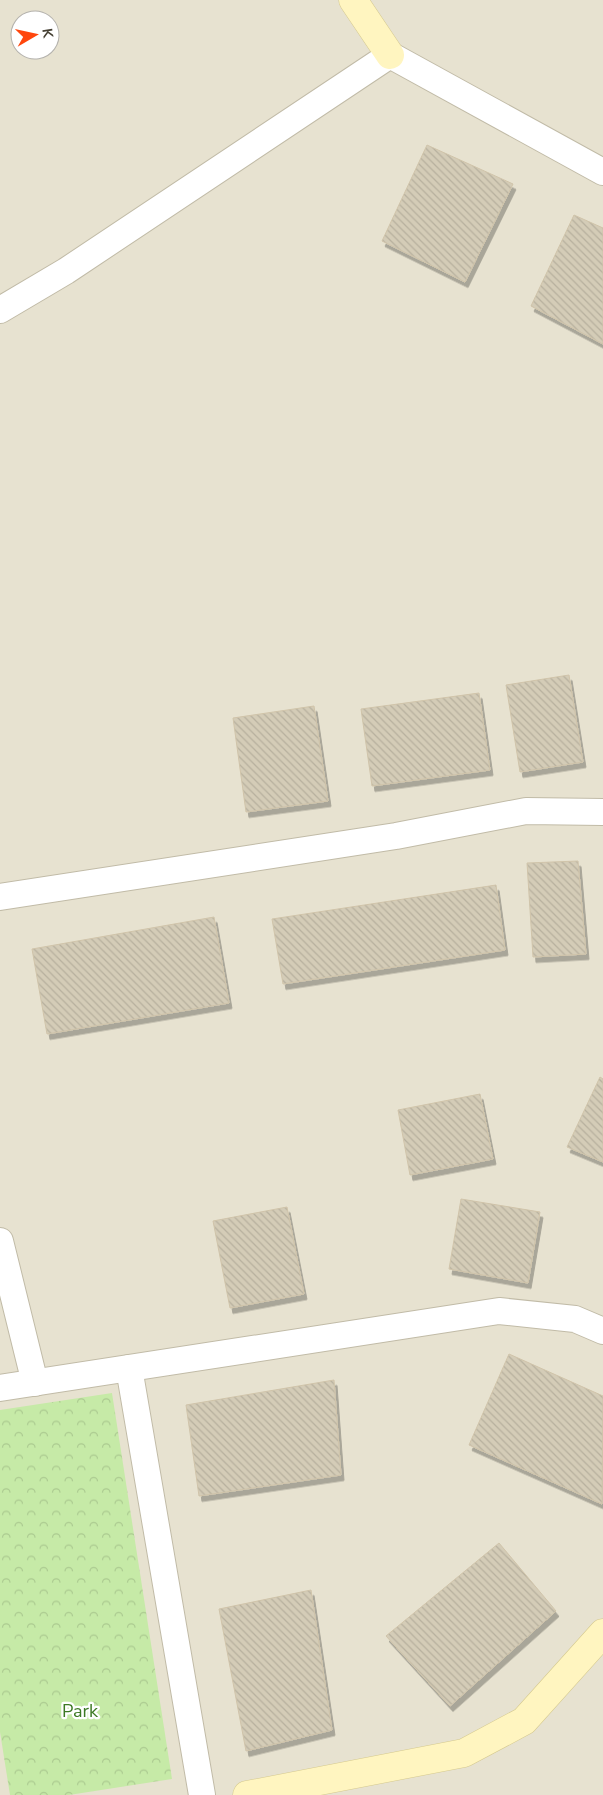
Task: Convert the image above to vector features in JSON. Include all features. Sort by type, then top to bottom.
[{"type":"street","points":[[352,0],[390,55],[603,172]]},
{"type":"street","points":[[0,310],[66,271],[390,55]]},
{"type":"street","points":[[0,897],[396,836],[526,811],[603,812]]},
{"type":"street","points":[[0,1242],[35,1383]]},
{"type":"street","points":[[0,1388],[499,1311],[575,1319],[603,1331]]},
{"type":"street","points":[[129,1368],[202,1795]]},
{"type":"street","points":[[247,1795],[464,1753],[524,1721],[603,1632]]},
{"type":"shaded area","points":[[0,0],[603,0],[603,1795],[0,1795]]},
{"type":"green space","name":"Park","points":[[112,1393],[172,1779],[69,1795],[10,1795],[0,1732],[0,1410]]},
{"type":"building","points":[[427,145],[513,184],[465,282],[382,241]]},
{"type":"building","points":[[574,215],[603,228],[603,344],[531,306]]},
{"type":"building","points":[[569,675],[583,762],[520,772],[506,685]]},
{"type":"building","points":[[479,693],[490,770],[372,786],[361,709]]},
{"type":"building","points":[[314,706],[328,801],[246,812],[233,718]]},
{"type":"building","points":[[578,861],[586,954],[533,957],[527,863]]},
{"type":"building","points":[[496,885],[505,950],[283,984],[272,919]]},
{"type":"building","points":[[214,917],[229,1003],[47,1034],[32,949]]},
{"type":"building","points":[[600,1077],[603,1079],[603,1162],[567,1147]]},
{"type":"building","points":[[480,1094],[493,1159],[410,1175],[398,1110]]},
{"type":"building","points":[[461,1199],[540,1212],[528,1283],[449,1269]]},
{"type":"building","points":[[287,1207],[304,1294],[230,1308],[213,1221]]},
{"type":"building","points":[[509,1354],[603,1396],[602,1504],[469,1445]]},
{"type":"building","points":[[334,1380],[341,1475],[199,1496],[186,1405]]},
{"type":"building","points":[[499,1543],[556,1611],[450,1706],[386,1636]]},
{"type":"building","points":[[311,1590],[332,1730],[246,1751],[219,1609]]}]
